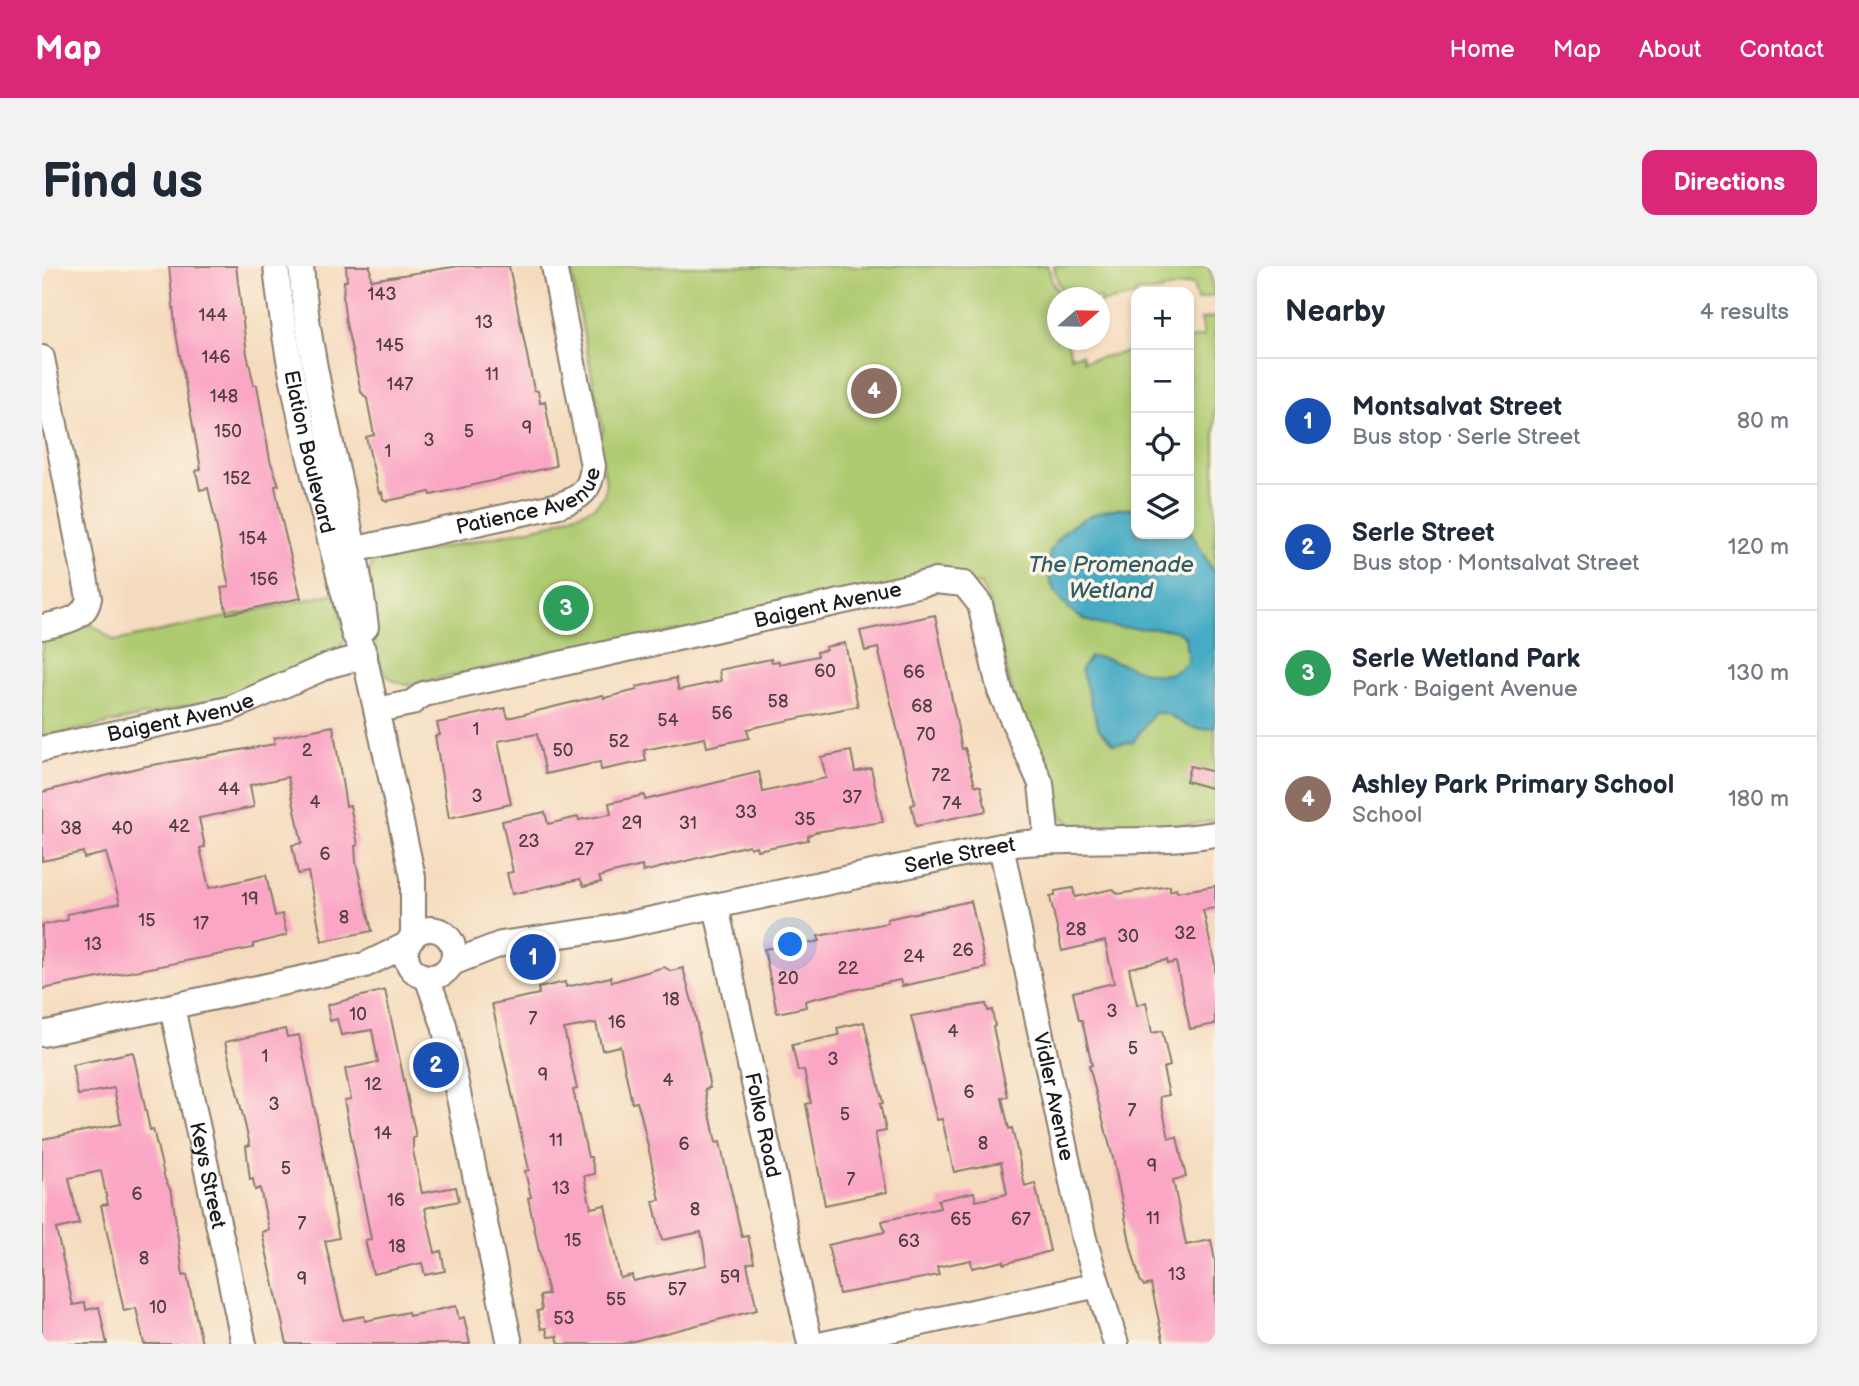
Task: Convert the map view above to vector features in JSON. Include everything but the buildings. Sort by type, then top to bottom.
[{"type":"street","name":"Elation Boulevard","points":[[276,266],[290,365],[344,552]]},
{"type":"street","name":"Elation Boulevard","points":[[301,266],[344,552],[413,877]]},
{"type":"street","name":"Patience Avenue","points":[[344,552],[559,505],[584,493],[593,477],[593,466],[554,266]]},
{"type":"street","points":[[42,358],[89,598],[88,606],[79,616],[42,627]]},
{"type":"street","name":"Baigent Avenue","points":[[375,704],[406,691],[424,694],[935,581],[956,582],[970,589],[980,604],[1007,712],[1035,764],[1041,784],[1047,841]]},
{"type":"street","name":"Baigent Avenue","points":[[42,749],[229,709],[316,674],[363,648]]},
{"type":"street","name":"Serle Street","points":[[42,1034],[365,965],[435,970],[501,944],[574,935],[1001,846],[1047,841],[1115,842],[1215,834]]},
{"type":"street","name":"Vidler Avenue","points":[[1001,846],[1084,1239],[1116,1344]]},
{"type":"street","points":[[413,877],[454,949],[435,970]]},
{"type":"street","points":[[413,877],[410,940],[406,953],[435,970]]},
{"type":"street","name":"Folko Road","points":[[716,906],[810,1344]]},
{"type":"street","points":[[410,940],[423,930],[444,934]]},
{"type":"street","name":"Serle Street","points":[[444,934],[501,944]]},
{"type":"street","name":"Serle Street","points":[[365,965],[410,940]]},
{"type":"street","points":[[435,970],[510,1344]]},
{"type":"street","name":"Keys Street","points":[[172,1007],[244,1344]]},
{"type":"street","points":[[824,1344],[1098,1285]]},
{"type":"green space","points":[[570,266],[1048,266],[1055,287],[1047,287],[1047,350],[1070,350],[1071,356],[1082,354],[1084,361],[1131,351],[1131,539],[1194,539],[1194,338],[1204,336],[1201,319],[1215,317],[1215,821],[1106,831],[1077,827],[1063,817],[1056,802],[1051,776],[1014,696],[992,611],[980,584],[599,644],[409,685],[390,678],[385,673],[377,653],[372,622],[369,578],[371,566],[376,560],[391,553],[408,555],[553,524],[593,507],[605,492],[605,475],[599,448],[603,430]]},
{"type":"green space","points":[[1054,266],[1209,266],[1215,295],[1197,300],[1193,284],[1178,287],[1131,287],[1131,297],[1110,301],[1110,287],[1060,287]]},
{"type":"green space","points":[[337,593],[345,639],[339,651],[238,695],[42,738],[42,638],[91,624],[115,641]]},
{"type":"water","name":"The Promenade Wetland","points":[[1131,508],[1131,539],[1194,537],[1215,575],[1215,727],[1195,728],[1169,715],[1154,713],[1133,742],[1114,744],[1099,729],[1081,669],[1090,657],[1102,658],[1154,674],[1167,674],[1178,670],[1188,660],[1185,637],[1177,632],[1100,625],[1083,619],[1069,609],[1055,591],[1048,574],[1049,557],[1055,543],[1066,530],[1099,512]]},
{"type":"place","name":"Ashley Park Primary School","points":[[874,391]]},
{"type":"place","name":"Serle Wetland Park","points":[[566,608]]},
{"type":"place","name":"Montsalvat Street","points":[[533,957]]},
{"type":"place","name":"Serle Street","points":[[436,1065]]}]
